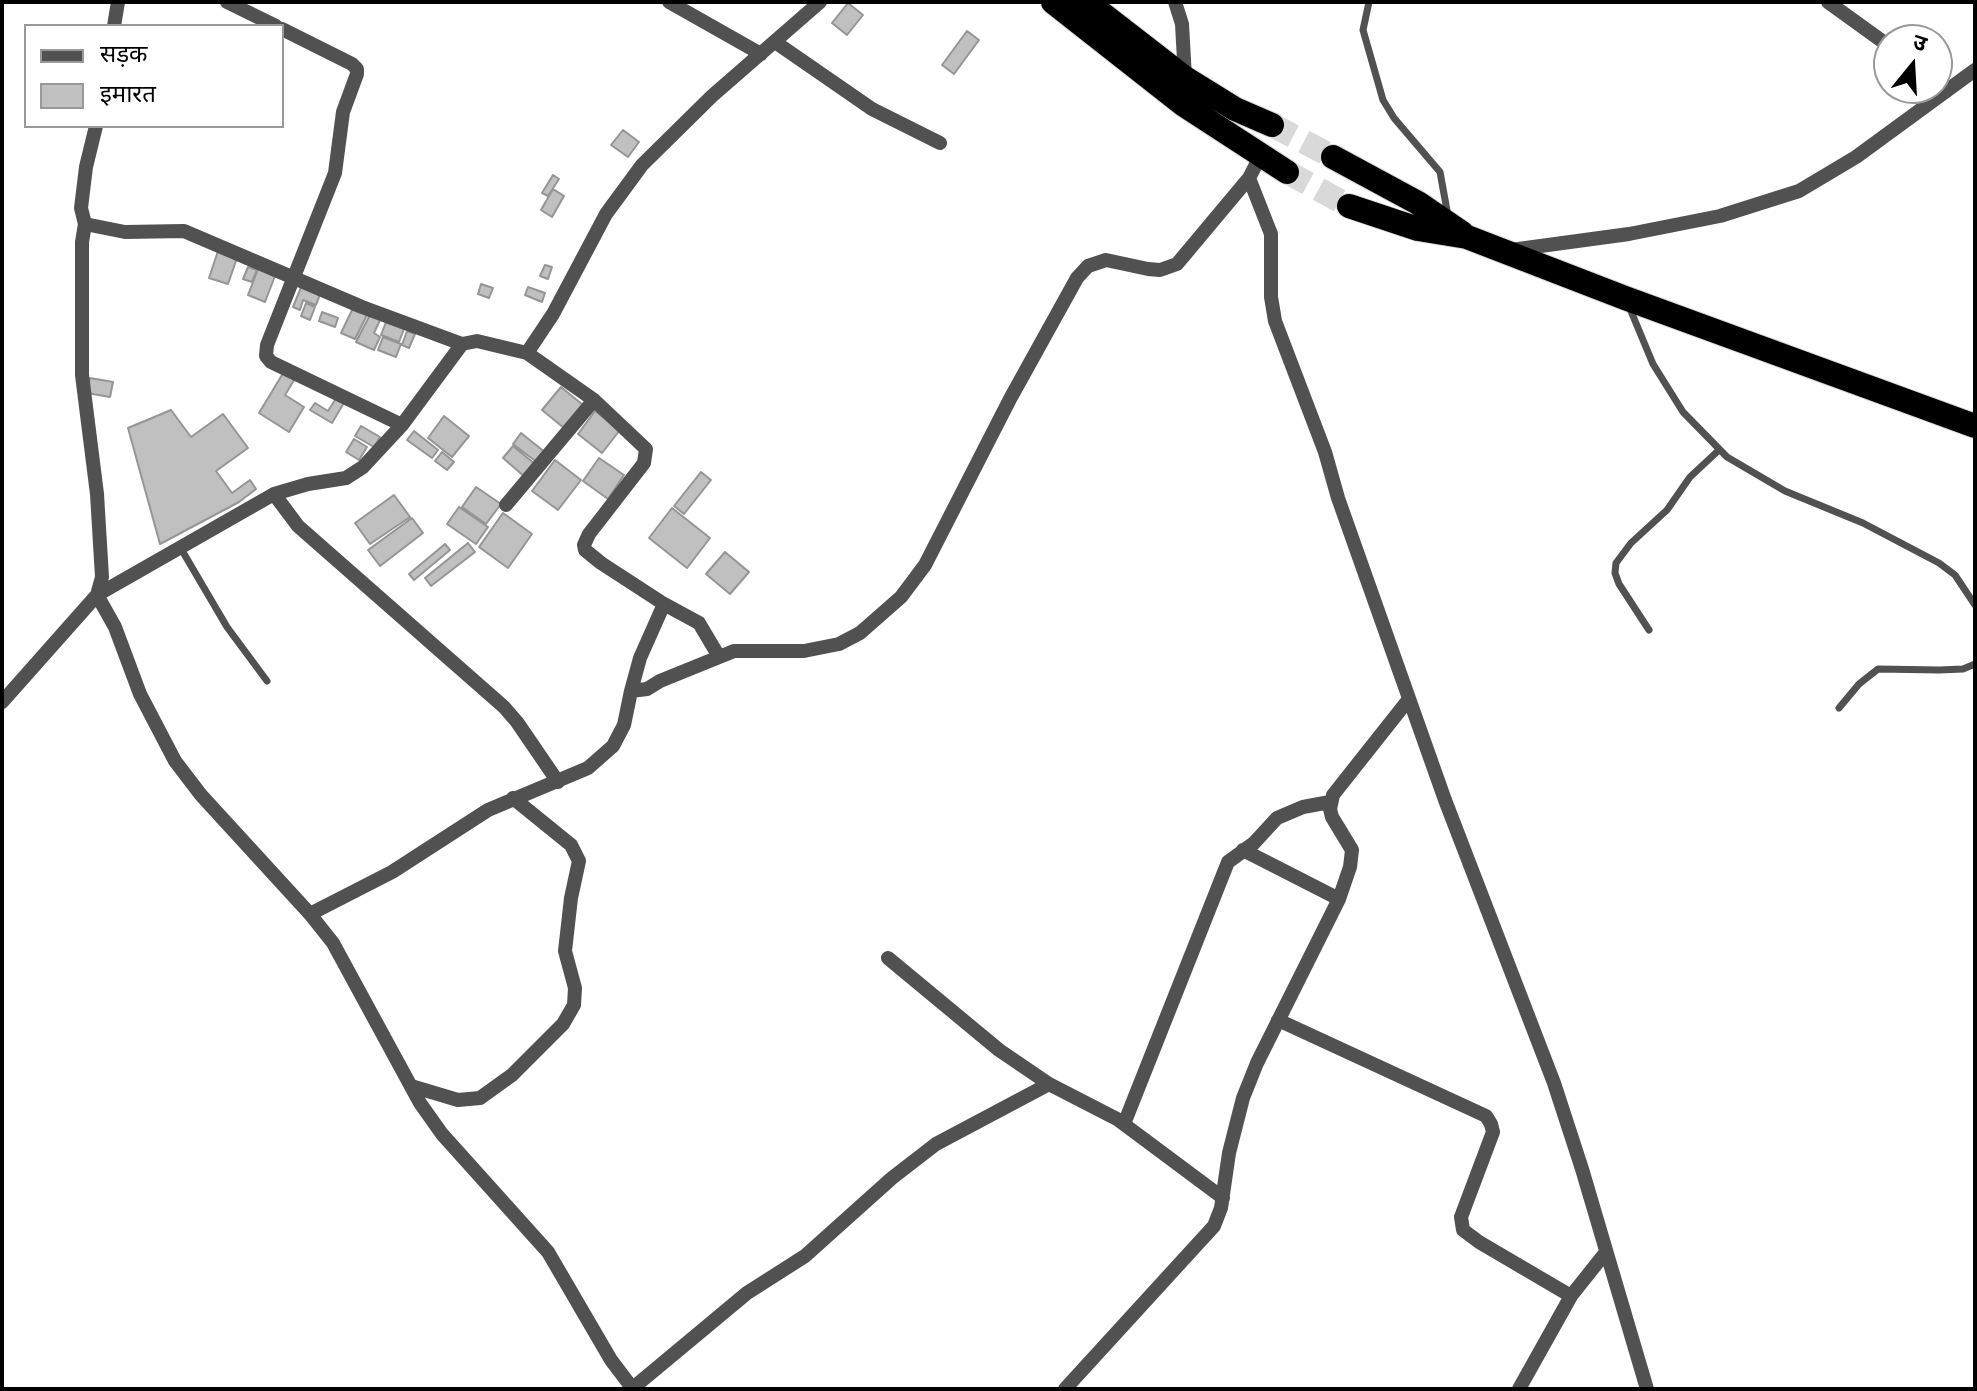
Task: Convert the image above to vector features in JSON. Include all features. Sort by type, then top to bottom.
[{"type":"highway","points":[[1053,2],[1255,168],[1287,172]]},
{"type":"highway","points":[[1087,2],[1185,78],[1235,109],[1272,125]]},
{"type":"highway","points":[[1333,157],[1455,231],[1503,252],[1975,426]]},
{"type":"highway","points":[[1349,206],[1384,219],[1455,231]]},
{"type":"street","points":[[114,24],[118,2]]},
{"type":"street","points":[[227,2],[272,24]]},
{"type":"street","points":[[669,2],[761,54]]},
{"type":"street","points":[[527,353],[553,314],[606,214],[642,165],[712,96],[820,2]]},
{"type":"street","points":[[1175,2],[1182,24],[1185,78]]},
{"type":"street","points":[[1828,2],[1873,34]]},
{"type":"street","points":[[284,30],[352,64],[357,71],[343,112],[335,173],[267,345],[268,359],[402,425]]},
{"type":"street","points":[[775,42],[872,109],[940,143]]},
{"type":"street","points":[[1953,86],[1975,70]]},
{"type":"street","points":[[1503,252],[1629,234],[1720,216],[1799,191],[1856,157],[1928,104]]},
{"type":"street","points":[[96,128],[81,208],[85,224],[82,242],[82,375],[99,519],[102,577],[97,595],[115,627],[140,694],[175,761],[201,795],[333,943],[411,1086],[442,1134],[548,1252],[611,1360],[633,1388],[747,1293],[805,1256],[892,1178],[936,1144],[1049,1084]]},
{"type":"street","points":[[631,691],[647,689],[718,655],[742,650],[804,651],[839,644],[860,633],[883,614],[901,597],[925,565],[1010,399],[1077,278],[1088,266],[1106,260],[1160,270],[1177,264],[1255,168]]},
{"type":"street","points":[[1255,168],[1271,234],[1271,297],[1275,321],[1325,452],[1338,498],[1445,800],[1554,1083],[1647,1389]]},
{"type":"street","points":[[85,224],[125,232],[184,231],[406,325],[462,344],[485,342],[527,353],[594,400],[644,446],[647,453],[644,463],[585,540],[585,550],[664,604],[699,623],[718,655]]},
{"type":"street","points":[[2,702],[97,595],[274,494],[308,484],[336,481],[354,474],[402,425],[462,344]]},
{"type":"street","points":[[506,505],[594,400]]},
{"type":"street","points":[[274,494],[298,526],[504,707],[558,782]]},
{"type":"street","points":[[310,914],[392,872],[488,810],[588,768],[613,746],[624,725],[640,658],[664,604]]},
{"type":"street","points":[[1065,1389],[1205,1238],[1218,1217],[1243,1098],[1339,899],[1350,867],[1352,850],[1332,817],[1330,802],[1409,699]]},
{"type":"street","points":[[411,1086],[458,1100],[480,1098],[512,1075],[563,1024],[574,1005],[575,988],[565,951],[579,861],[571,845],[513,798]]},
{"type":"street","points":[[1124,1124],[1223,869],[1232,857],[1286,813],[1330,802]]},
{"type":"street","points":[[1243,850],[1339,899]]},
{"type":"street","points":[[888,958],[959,1018],[1049,1084],[1124,1124],[1223,1198]]},
{"type":"street","points":[[1278,1020],[1486,1116],[1493,1132],[1461,1217],[1463,1230],[1571,1296]]},
{"type":"street","points":[[1519,1389],[1571,1296],[1606,1252]]},
{"type":"lane","points":[[1369,2],[1363,30],[1383,100],[1394,118],[1440,172],[1455,231]]},
{"type":"lane","points":[[1625,298],[1653,364],[1683,412],[1719,450],[1785,491],[1863,523],[1939,563],[1955,575],[1975,605]]},
{"type":"lane","points":[[1649,630],[1619,584],[1615,573],[1616,563],[1631,543],[1667,510],[1699,468],[1719,450]]},
{"type":"lane","points":[[180,547],[227,627],[267,681]]},
{"type":"lane","points":[[1839,708],[1859,684],[1878,669],[1963,669],[1975,664]]},
{"type":"building","points":[[848,3],[863,15],[847,35],[832,23]]},
{"type":"building","points":[[967,31],[979,40],[954,74],[942,65]]},
{"type":"building","points":[[623,130],[639,142],[628,157],[611,145]]},
{"type":"building","points":[[553,175],[559,179],[548,196],[542,193]]},
{"type":"building","points":[[553,189],[564,196],[552,217],[541,210]]},
{"type":"building","points":[[218,251],[237,258],[228,284],[209,278]]},
{"type":"building","points":[[545,265],[552,267],[548,279],[540,276]]},
{"type":"building","points":[[248,267],[257,270],[252,282],[243,279]]},
{"type":"building","points":[[258,269],[275,276],[265,302],[248,295]]},
{"type":"building","points":[[481,284],[493,288],[489,298],[478,294]]},
{"type":"building","points":[[302,285],[321,292],[316,305],[303,300],[300,310],[293,307]]},
{"type":"building","points":[[528,287],[545,293],[542,302],[525,295]]},
{"type":"building","points":[[306,303],[315,307],[310,320],[301,316]]},
{"type":"building","points":[[354,306],[368,313],[355,339],[341,333]]},
{"type":"building","points":[[322,312],[338,318],[335,327],[319,321]]},
{"type":"building","points":[[371,313],[381,318],[374,333],[380,337],[374,350],[356,342]]},
{"type":"building","points":[[386,322],[404,329],[399,342],[381,335]]},
{"type":"building","points":[[407,331],[415,334],[409,348],[402,345]]},
{"type":"building","points":[[383,337],[401,344],[396,357],[378,350]]},
{"type":"building","points":[[285,370],[296,377],[285,395],[304,407],[289,432],[259,413]]},
{"type":"building","points":[[90,378],[113,382],[110,397],[87,393]]},
{"type":"building","points":[[561,387],[583,405],[564,428],[542,410]]},
{"type":"building","points":[[337,397],[345,401],[332,423],[310,410],[315,403],[328,411]]},
{"type":"building","points":[[171,410],[191,437],[223,414],[248,448],[216,471],[232,493],[250,480],[256,489],[239,502],[160,544],[128,428]]},
{"type":"building","points":[[595,411],[620,430],[602,453],[578,434]]},
{"type":"building","points":[[444,416],[469,436],[452,457],[428,438]]},
{"type":"building","points":[[361,426],[380,437],[374,447],[355,436]]},
{"type":"building","points":[[414,431],[438,450],[432,458],[407,440]]},
{"type":"building","points":[[521,433],[546,453],[538,463],[513,444]]},
{"type":"building","points":[[354,439],[367,447],[359,460],[346,452]]},
{"type":"building","points":[[513,446],[536,465],[525,477],[503,458]]},
{"type":"building","points":[[442,452],[454,462],[447,470],[435,461]]},
{"type":"building","points":[[599,458],[624,475],[608,499],[583,481]]},
{"type":"building","points":[[555,460],[581,480],[558,510],[532,491]]},
{"type":"building","points":[[701,472],[711,480],[684,514],[674,506]]},
{"type":"building","points":[[476,487],[501,504],[486,524],[462,507]]},
{"type":"building","points":[[394,495],[410,517],[370,544],[355,523]]},
{"type":"building","points":[[459,507],[488,527],[476,544],[447,524]]},
{"type":"building","points":[[672,508],[710,538],[687,568],[649,538]]},
{"type":"building","points":[[503,513],[532,534],[508,568],[479,547]]},
{"type":"building","points":[[412,518],[423,533],[380,566],[368,550]]},
{"type":"building","points":[[468,543],[475,552],[431,586],[425,578]]},
{"type":"building","points":[[445,544],[450,550],[414,580],[409,574]]},
{"type":"building","points":[[725,552],[749,572],[730,594],[706,574]]},
{"type":"tunnel","points":[[1272,125],[1333,157]]},
{"type":"tunnel","points":[[1287,172],[1349,206]]}]
